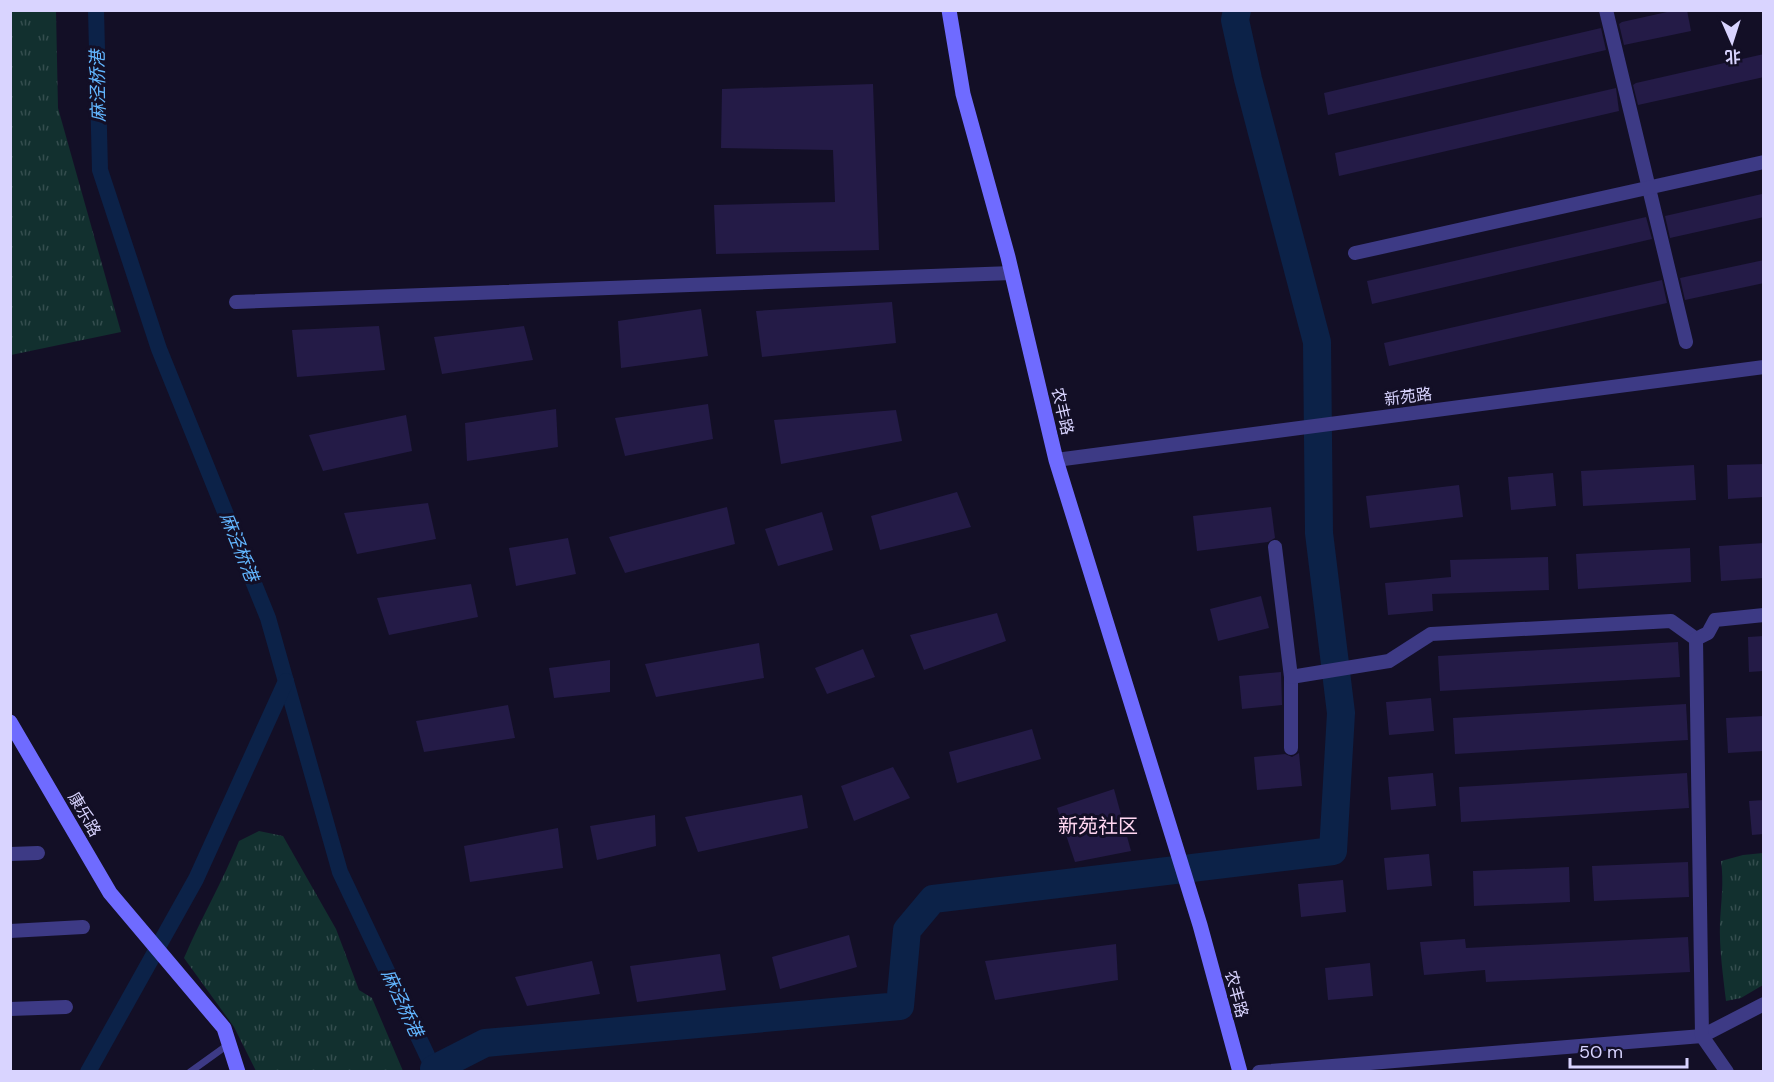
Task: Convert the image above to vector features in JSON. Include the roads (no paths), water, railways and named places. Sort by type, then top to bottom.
[{"type":"main road","name":"农丰路","points":[[949,10],[963,94],[1012,273],[1056,460],[1200,925],[1240,1071]]},
{"type":"main road","name":"康乐路","points":[[10,722],[110,893],[224,1028],[229,1044]]},
{"type":"main road","points":[[229,1044],[238,1071]]},
{"type":"street","points":[[1606,10],[1686,342]]},
{"type":"street","points":[[1355,253],[1764,162]]},
{"type":"street","points":[[236,302],[1012,273]]},
{"type":"street","name":"新苑路","points":[[1056,460],[1764,367]]},
{"type":"street","points":[[1275,547],[1291,677],[1292,748]]},
{"type":"street","points":[[1696,639],[1708,633],[1714,620],[1764,615]]},
{"type":"street","points":[[1291,677],[1389,661],[1431,634],[1671,621],[1696,639]]},
{"type":"street","points":[[1696,639],[1702,1036],[1727,1071]]},
{"type":"street","points":[[10,854],[38,853]]},
{"type":"street","points":[[10,931],[83,927]]},
{"type":"street","points":[[1259,1071],[1702,1036],[1764,1004]]},
{"type":"street","points":[[10,1009],[66,1007]]},
{"type":"lane","points":[[192,1070],[229,1044]]},
{"type":"waterway","name":"麻泾桥港","points":[[96,10],[100,170],[159,349],[268,618],[340,872],[435,1072]]},
{"type":"waterway","points":[[434,1069],[485,1043],[900,1006],[907,930],[933,899],[1333,851],[1341,713],[1319,533],[1317,342],[1248,79],[1235,20],[1237,10]]},
{"type":"waterway","points":[[88,1072],[196,879],[286,681]]},
{"type":"district","name":"新苑社区","points":[[1098,826]]}]
